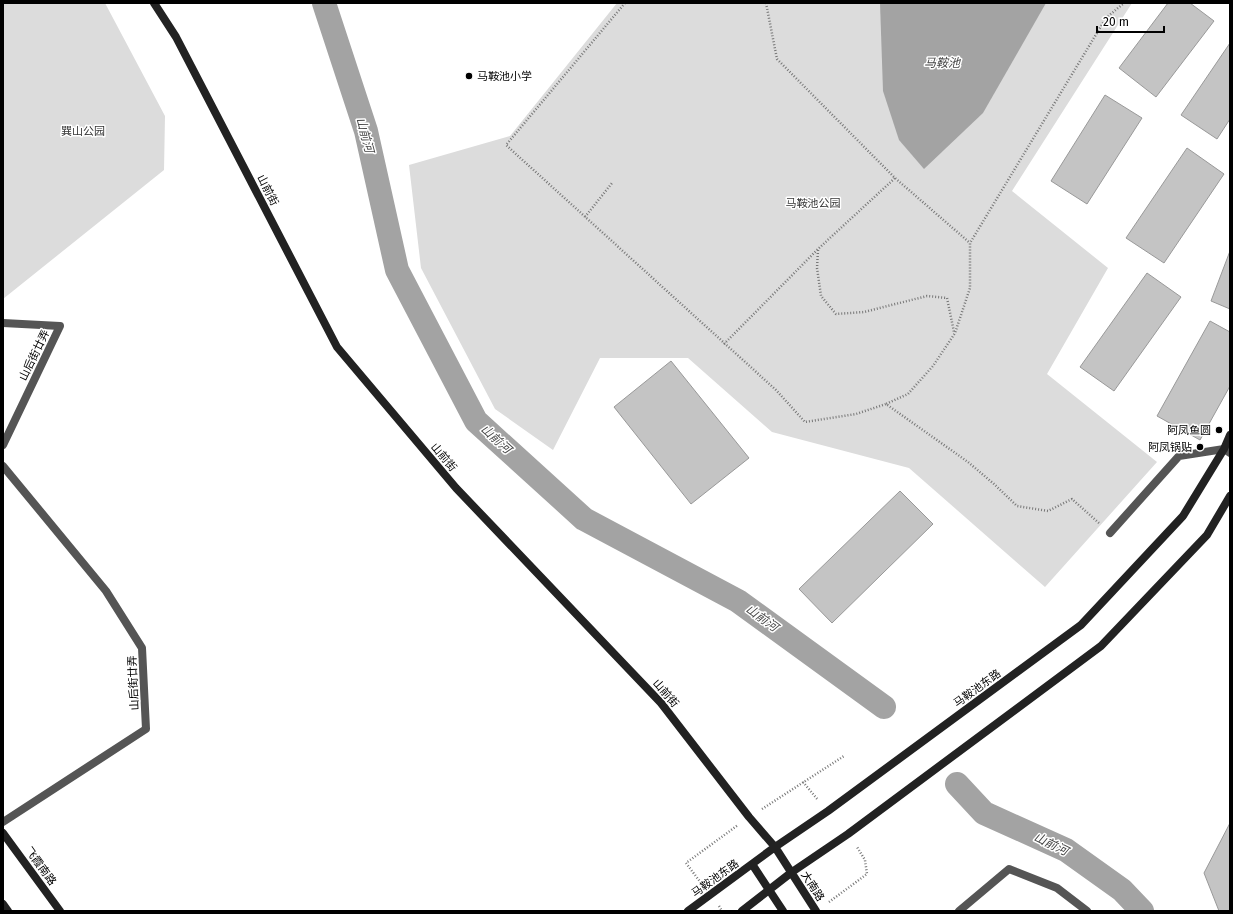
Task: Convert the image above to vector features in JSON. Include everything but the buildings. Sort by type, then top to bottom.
[{"type":"main road","name":"山前街","points":[[154,3],[176,37],[337,347],[456,488],[661,703],[749,817],[775,846],[792,872]]},
{"type":"main road","name":"马鞍池东路","points":[[688,911],[775,846],[828,811],[1081,625],[1183,516],[1227,451],[1230,435]]},
{"type":"main road","points":[[742,911],[792,872],[848,834],[1101,646],[1207,535],[1230,496]]},
{"type":"main road","name":"飞霞南路","points":[[3,833],[60,911]]},
{"type":"main road","points":[[752,864],[783,911]]},
{"type":"main road","name":"大南路","points":[[792,872],[816,911]]},
{"type":"main road","points":[[3,904],[8,911]]},
{"type":"street","name":"山后街廿弄","points":[[3,323],[60,326],[3,445]]},
{"type":"street","points":[[1110,533],[1179,456],[1227,451]]},
{"type":"street","name":"山后街廿弄","points":[[3,466],[106,591],[142,648],[146,729],[3,822]]},
{"type":"street","points":[[959,911],[1009,869],[1057,888],[1087,911]]},
{"type":"path","points":[[625,3],[506,145],[776,390],[805,422],[856,414],[886,404],[908,394],[933,366],[955,334],[970,288],[970,243],[1106,18],[1124,3]]},
{"type":"path","points":[[766,3],[777,59],[895,178],[970,243]]},
{"type":"path","points":[[724,344],[818,249],[895,178]]},
{"type":"path","points":[[585,217],[612,182]]},
{"type":"path","points":[[818,249],[817,268],[821,296],[836,314],[864,312],[927,296],[947,298],[955,334]]},
{"type":"path","points":[[886,404],[968,462],[1017,506],[1048,511],[1072,499],[1110,533]]},
{"type":"path","points":[[722,911],[686,863],[749,817],[844,756]]},
{"type":"green space","name":"巽山公园","points":[[3,3],[105,3],[165,116],[164,170],[3,299]]},
{"type":"green space","name":"马鞍池公园","points":[[617,3],[1132,3],[1012,191],[1108,268],[1047,374],[1157,462],[1045,587],[909,468],[772,432],[688,358],[600,358],[553,450],[495,409],[421,268],[409,165],[510,136]]},
{"type":"water","name":"马鞍池","points":[[880,3],[1046,3],[983,113],[924,169],[899,140],[883,91]]},
{"type":"waterway","name":"山前河","points":[[324,3],[366,131],[397,270],[476,421],[584,519],[738,601],[884,707]]},
{"type":"waterway","name":"山前河","points":[[957,784],[984,813],[1066,850],[1122,890],[1142,911]]},
{"type":"place","name":"马鞍池小学","points":[[469,76]]},
{"type":"place","name":"阿凤鱼圆","points":[[1219,430]]},
{"type":"place","name":"阿凤锅贴","points":[[1200,447]]}]
